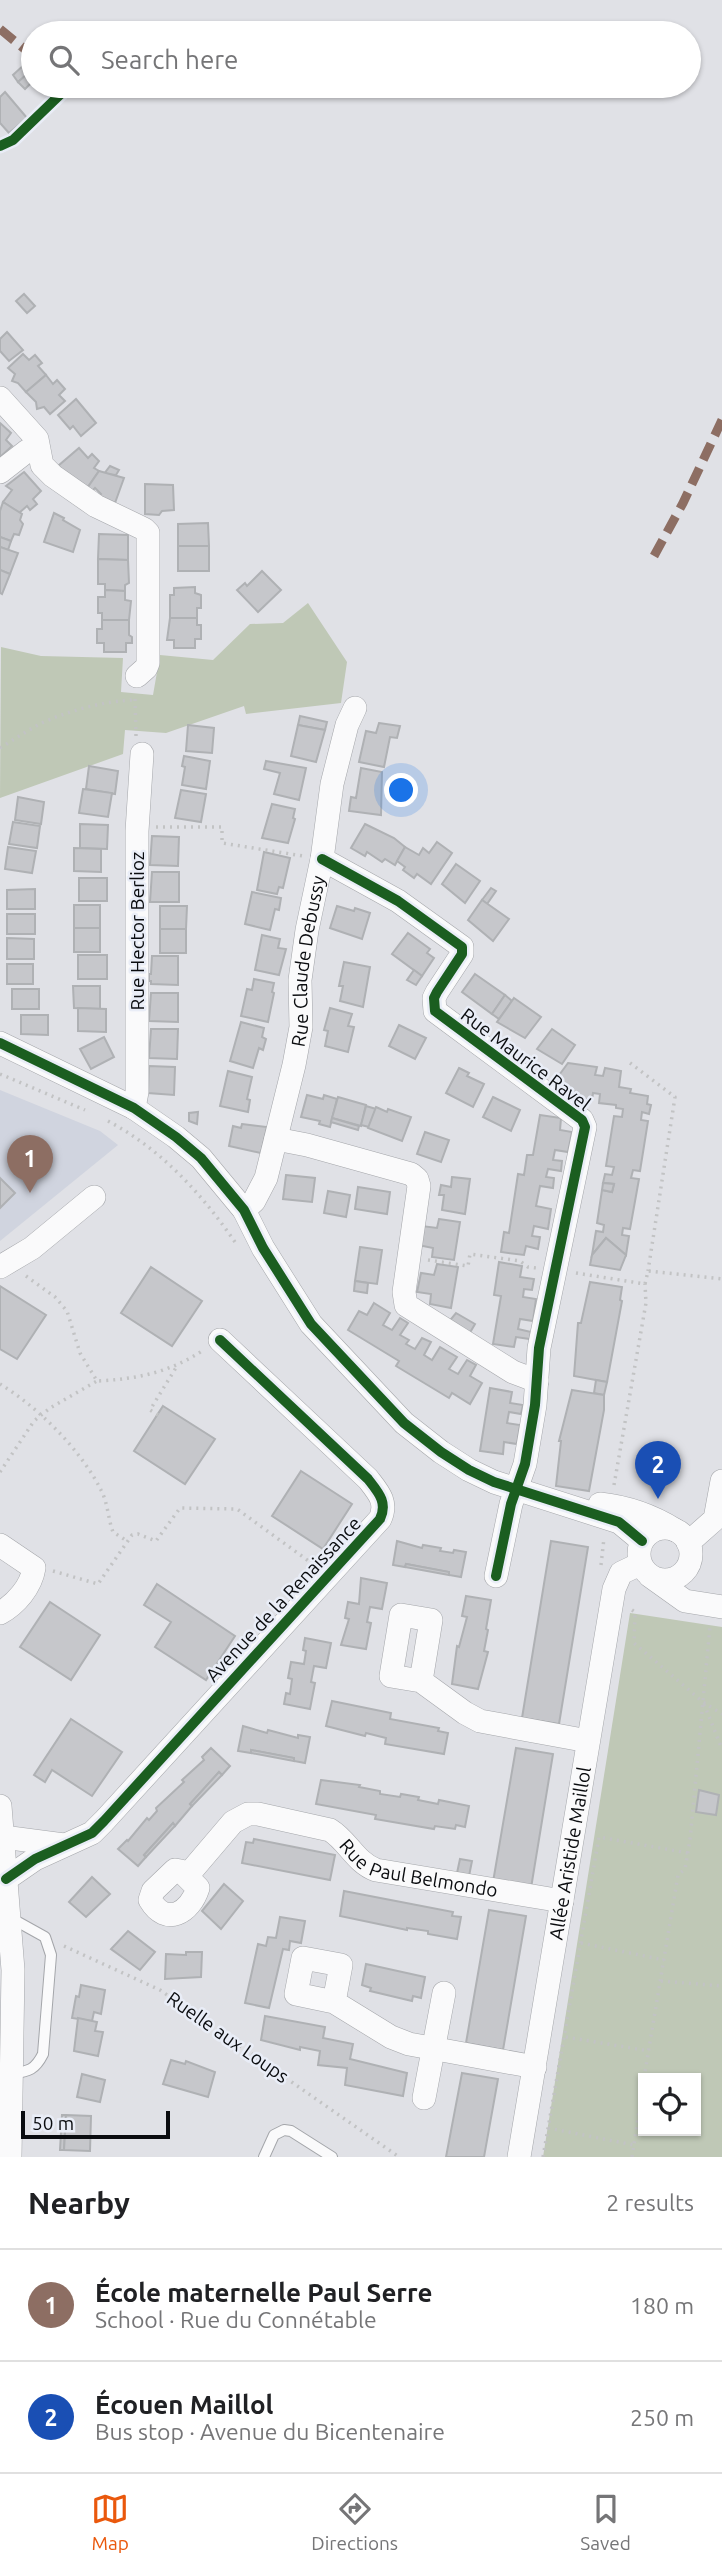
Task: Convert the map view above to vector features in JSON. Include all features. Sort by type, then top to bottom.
[{"type":"street","points":[[0,398],[37,439],[42,465],[70,490],[96,506],[144,528],[148,533],[149,654],[146,668],[137,676]]},
{"type":"street","points":[[0,472],[27,451],[38,449]]},
{"type":"street","name":"Rue Claude Debussy","points":[[244,1210],[254,1200],[266,1178],[301,1027],[300,971],[322,859],[332,784],[347,725],[355,708]]},
{"type":"street","name":"Rue Hector Berlioz","points":[[134,1108],[138,1080],[137,827],[142,754]]},
{"type":"street","name":"Rue Maurice Ravel","points":[[322,859],[398,901],[462,947],[462,954],[434,998],[435,1011],[582,1120],[585,1127],[548,1300],[539,1348],[537,1381]]},
{"type":"street","points":[[0,1044],[134,1108],[201,1158],[244,1210],[263,1248],[311,1324],[404,1423],[440,1452],[469,1470],[515,1491],[619,1522],[642,1541]]},
{"type":"street","points":[[276,1139],[385,1166],[411,1174],[417,1179],[419,1186],[404,1292],[406,1305],[513,1372],[537,1381],[525,1464],[501,1541],[496,1576]]},
{"type":"street","points":[[4,1265],[32,1248],[94,1197]]},
{"type":"street","name":"Avenue de la Renaissance","points":[[6,1879],[35,1859],[92,1833],[380,1519],[384,1505],[379,1493],[328,1439],[220,1340]]},
{"type":"street","points":[[645,1570],[668,1580],[679,1576],[685,1545],[715,1518],[722,1481]]},
{"type":"street","points":[[544,1499],[611,1505],[652,1516],[685,1545],[697,1584],[719,1603]]},
{"type":"street","points":[[685,1545],[662,1528],[654,1530],[642,1541],[639,1550],[645,1570],[685,1601],[719,1603]]},
{"type":"street","points":[[0,1545],[34,1568],[33,1576],[22,1594],[12,1606],[0,1613]]},
{"type":"street","name":"Allée Aristide Maillol","points":[[519,2157],[616,1580],[626,1569],[645,1570]]},
{"type":"street","points":[[421,1681],[480,1721],[588,1741]]},
{"type":"street","points":[[0,1806],[13,1969],[10,2157]]},
{"type":"street","name":"Rue Paul Belmondo","points":[[187,1875],[233,1822],[247,1814],[258,1814],[330,1830],[338,1835],[352,1854],[366,1866],[376,1870],[562,1901]]},
{"type":"street","points":[[1,1837],[64,1845]]},
{"type":"street","points":[[424,2098],[444,1993]]},
{"type":"street","points":[[334,2002],[391,2037],[433,2048],[535,2067]]},
{"type":"lane","points":[[9,1917],[45,1937],[51,1955],[43,2054],[31,2071],[12,2074]]},
{"type":"lane","points":[[264,2157],[275,2135],[284,2130],[291,2131],[332,2157]]},
{"type":"path","points":[[137,676],[135,735],[142,754]]},
{"type":"path","points":[[0,748],[39,724],[61,716],[114,701],[135,700]]},
{"type":"path","points":[[137,827],[222,827],[222,843],[322,859]]},
{"type":"path","points":[[630,1063],[675,1097],[648,1271]]},
{"type":"path","points":[[4,1265],[55,1297],[67,1311],[79,1353],[97,1381]]},
{"type":"path","points":[[611,1505],[646,1303],[645,1284]]},
{"type":"path","points":[[0,1472],[41,1414],[97,1381],[133,1380],[178,1364],[220,1340]]},
{"type":"path","points":[[158,1415],[150,1410],[178,1364]]},
{"type":"path","points":[[0,1384],[41,1414],[94,1479],[102,1492],[113,1532],[127,1541]]},
{"type":"path","points":[[34,1568],[67,1574],[98,1584],[132,1535],[138,1534],[156,1541],[180,1508],[237,1509],[310,1562],[315,1561],[331,1572]]},
{"type":"path","points":[[165,1530],[172,1535]]},
{"type":"path","points":[[646,2073],[678,1875],[685,1869],[688,1853],[703,1702],[719,1603]]},
{"type":"path","points":[[611,1606],[635,1612],[634,1643],[703,1702],[722,1714]]},
{"type":"path","points":[[703,1702],[722,1749]]},
{"type":"path","points":[[543,2157],[599,1836],[688,1853]]},
{"type":"path","points":[[581,1943],[664,1960]]},
{"type":"path","points":[[660,1981],[722,1986]]},
{"type":"path","points":[[566,2037],[649,2051]]},
{"type":"path","points":[[632,2157],[638,2119]]},
{"type":"path","points":[[548,2128],[634,2145]]},
{"type":"shaded area","points":[[0,1090],[100,1131],[118,1145],[0,1241]]},
{"type":"green space","points":[[308,603],[347,662],[341,703],[246,714],[244,706],[166,733],[125,730],[123,754],[0,798],[1,647],[41,656],[123,658],[121,692],[153,695],[160,655],[213,660],[250,624],[283,623]]},
{"type":"green space","points":[[630,1613],[722,1627],[722,2157],[543,2157]]},
{"type":"building","points":[[21,68],[21,79],[18,82],[13,75]]},
{"type":"building","points":[[5,92],[27,118],[9,133],[0,123],[0,97]]},
{"type":"building","points":[[24,294],[35,306],[27,313],[16,301]]},
{"type":"building","points":[[7,332],[23,350],[9,361],[0,351],[0,339]]},
{"type":"building","points":[[23,354],[29,360],[35,355],[42,363],[38,366],[46,375],[26,392],[18,383],[12,381],[15,374],[8,368]]},
{"type":"building","points":[[46,375],[53,384],[57,380],[65,389],[59,395],[65,401],[50,414],[44,407],[37,409],[36,402],[26,392]]},
{"type":"building","points":[[76,399],[96,423],[81,436],[73,426],[70,429],[58,415]]},
{"type":"building","points":[[0,423],[11,433],[6,440],[12,446],[0,457]]},
{"type":"building","points":[[79,448],[88,458],[92,454],[99,461],[94,468],[99,471],[88,487],[58,466]]},
{"type":"building","points":[[110,466],[119,470],[116,475],[104,474]]},
{"type":"building","points":[[99,471],[124,478],[115,503],[99,496],[101,494],[95,488],[92,491],[88,487]]},
{"type":"building","points":[[24,472],[41,491],[33,499],[37,504],[30,510],[27,506],[19,513],[3,502],[12,490],[6,486]]},
{"type":"building","points":[[145,484],[173,485],[174,510],[162,511],[159,515],[145,514]]},
{"type":"building","points":[[3,502],[22,514],[20,520],[23,524],[19,535],[14,534],[11,541],[0,537],[0,511]]},
{"type":"building","points":[[54,513],[80,530],[73,552],[44,542]]},
{"type":"building","points":[[208,523],[209,546],[178,546],[178,524]]},
{"type":"building","points":[[99,534],[128,535],[128,560],[98,559]]},
{"type":"building","points":[[0,537],[11,541],[8,550],[0,547]]},
{"type":"building","points":[[178,546],[209,546],[209,571],[178,571]]},
{"type":"building","points":[[0,547],[18,553],[10,574],[0,570]]},
{"type":"building","points":[[98,559],[128,560],[129,583],[125,585],[125,591],[105,590],[105,584],[98,584]]},
{"type":"building","points":[[0,570],[10,574],[2,594],[0,593]]},
{"type":"building","points":[[262,571],[281,590],[258,612],[237,590],[245,583],[247,586]]},
{"type":"building","points":[[195,587],[195,593],[201,595],[201,608],[197,608],[197,618],[170,618],[170,595],[174,595],[174,588]]},
{"type":"building","points":[[105,590],[125,591],[125,600],[131,601],[129,620],[102,620],[102,613],[98,613],[98,597],[105,597]]},
{"type":"building","points":[[170,618],[197,618],[197,625],[201,625],[201,639],[195,639],[195,648],[174,648],[174,640],[167,640]]},
{"type":"building","points":[[102,620],[129,620],[132,643],[126,643],[126,652],[104,652],[104,643],[97,643],[97,629],[102,629]]},
{"type":"building","points":[[300,716],[327,722],[325,730],[298,725]]},
{"type":"building","points":[[379,723],[400,726],[397,738],[390,737],[384,767],[359,762],[366,731],[376,733]]},
{"type":"building","points":[[188,725],[214,728],[212,753],[186,751]]},
{"type":"building","points":[[298,725],[325,730],[316,762],[291,756]]},
{"type":"building","points":[[184,756],[210,761],[206,789],[182,785]]},
{"type":"building","points":[[266,761],[306,768],[299,800],[274,794],[280,773],[264,769]]},
{"type":"building","points":[[89,766],[118,771],[115,794],[86,789]]},
{"type":"building","points":[[361,768],[382,772],[381,815],[349,811],[351,797],[356,798]]},
{"type":"building","points":[[83,789],[112,793],[108,817],[79,813]]},
{"type":"building","points":[[181,790],[206,794],[201,822],[175,818]]},
{"type":"building","points":[[18,797],[44,802],[41,824],[15,820]]},
{"type":"building","points":[[272,804],[295,809],[288,843],[262,838]]},
{"type":"building","points":[[13,822],[40,826],[37,848],[9,844]]},
{"type":"building","points":[[80,824],[108,825],[107,849],[80,848]]},
{"type":"building","points":[[365,824],[394,838],[405,847],[395,865],[385,859],[382,862],[367,852],[365,856],[351,848]]},
{"type":"building","points":[[152,836],[179,837],[178,866],[150,865]]},
{"type":"building","points":[[437,842],[452,853],[431,884],[417,874],[414,878],[403,870],[405,867],[397,861],[405,847],[419,855],[423,848],[429,853]]},
{"type":"building","points":[[8,847],[36,851],[32,873],[5,869]]},
{"type":"building","points":[[74,848],[101,849],[101,872],[74,871]]},
{"type":"building","points":[[264,852],[290,858],[283,888],[279,887],[277,894],[257,890]]},
{"type":"building","points":[[456,864],[480,881],[465,903],[442,884]]},
{"type":"building","points":[[152,872],[179,872],[179,902],[150,902]]},
{"type":"building","points":[[79,878],[107,878],[107,901],[79,901]]},
{"type":"building","points":[[491,888],[496,891],[487,904],[482,900]]},
{"type":"building","points":[[35,889],[35,909],[7,909],[7,890]]},
{"type":"building","points":[[252,892],[281,898],[270,930],[245,924]]},
{"type":"building","points":[[482,900],[509,919],[493,941],[468,920]]},
{"type":"building","points":[[74,905],[100,905],[100,928],[74,928]]},
{"type":"building","points":[[160,906],[187,906],[186,929],[160,929]]},
{"type":"building","points":[[337,906],[370,913],[362,939],[330,928]]},
{"type":"building","points":[[7,914],[35,914],[35,934],[7,934]]},
{"type":"building","points":[[74,928],[100,928],[100,952],[74,952]]},
{"type":"building","points":[[160,929],[186,929],[186,953],[160,953]]},
{"type":"building","points":[[408,933],[430,949],[427,953],[434,958],[422,976],[392,954]]},
{"type":"building","points":[[262,935],[280,939],[278,948],[286,949],[279,975],[255,970]]},
{"type":"building","points":[[7,938],[34,939],[34,959],[7,959]]},
{"type":"building","points":[[78,955],[107,955],[107,979],[78,979]]},
{"type":"building","points":[[152,956],[178,956],[178,985],[151,984],[149,974]]},
{"type":"building","points":[[344,962],[370,967],[363,1007],[340,1001],[343,986],[339,986]]},
{"type":"building","points":[[7,964],[33,964],[33,984],[7,984]]},
{"type":"building","points":[[414,970],[422,976],[416,985],[407,980]]},
{"type":"building","points":[[475,974],[505,995],[492,1014],[462,992]]},
{"type":"building","points":[[254,979],[274,983],[268,1022],[241,1016],[247,989],[252,990]]},
{"type":"building","points":[[73,986],[100,986],[100,1009],[74,1008]]},
{"type":"building","points":[[12,989],[39,989],[39,1009],[12,1009]]},
{"type":"building","points":[[151,993],[178,993],[178,1022],[149,1021]]},
{"type":"building","points":[[505,995],[512,1001],[499,1019],[492,1014]]},
{"type":"building","points":[[514,998],[541,1017],[525,1038],[497,1022]]},
{"type":"building","points":[[78,1008],[106,1009],[106,1032],[78,1031]]},
{"type":"building","points":[[330,1008],[352,1014],[348,1026],[354,1027],[348,1052],[325,1046],[328,1031],[324,1030]]},
{"type":"building","points":[[21,1015],[48,1015],[48,1035],[21,1034]]},
{"type":"building","points":[[241,1022],[264,1028],[262,1037],[266,1039],[263,1050],[259,1048],[253,1068],[230,1061]]},
{"type":"building","points":[[399,1025],[426,1038],[415,1059],[389,1046]]},
{"type":"building","points":[[151,1029],[178,1029],[177,1059],[149,1058]]},
{"type":"building","points":[[552,1029],[575,1045],[562,1064],[537,1049]]},
{"type":"building","points":[[104,1037],[114,1057],[91,1069],[80,1049]]},
{"type":"building","points":[[568,1063],[597,1067],[595,1075],[603,1076],[605,1068],[621,1071],[619,1087],[631,1089],[630,1093],[648,1096],[647,1104],[651,1105],[649,1114],[642,1112],[641,1120],[648,1121],[640,1171],[633,1170],[631,1178],[639,1179],[630,1229],[623,1228],[622,1235],[629,1236],[626,1255],[606,1238],[592,1255],[596,1231],[603,1232],[604,1225],[597,1223],[602,1190],[612,1192],[614,1184],[603,1183],[605,1174],[612,1175],[614,1167],[606,1166],[614,1116],[622,1117],[623,1109],[616,1108],[616,1105],[599,1103],[600,1094],[593,1093],[592,1100],[566,1096],[567,1092],[554,1082]]},
{"type":"building","points":[[149,1066],[175,1067],[174,1095],[148,1093]]},
{"type":"building","points":[[459,1068],[469,1073],[467,1076],[484,1084],[473,1107],[446,1093]]},
{"type":"building","points":[[228,1071],[252,1077],[247,1099],[250,1100],[248,1112],[220,1106]]},
{"type":"building","points":[[307,1095],[323,1099],[324,1095],[337,1099],[330,1127],[319,1124],[320,1121],[301,1117]]},
{"type":"building","points":[[338,1097],[366,1105],[361,1126],[332,1118]]},
{"type":"building","points":[[493,1097],[520,1110],[511,1131],[483,1117]]},
{"type":"building","points":[[366,1106],[376,1109],[369,1127],[361,1125]]},
{"type":"building","points":[[376,1107],[411,1117],[402,1141],[368,1128]]},
{"type":"building","points":[[198,1112],[197,1124],[189,1121],[189,1113]]},
{"type":"building","points":[[540,1115],[561,1118],[560,1130],[572,1132],[568,1152],[555,1150],[553,1160],[562,1161],[561,1171],[548,1169],[546,1177],[554,1178],[553,1188],[540,1186],[536,1206],[551,1209],[548,1229],[534,1226],[532,1236],[540,1237],[538,1249],[526,1246],[524,1255],[501,1252],[504,1232],[509,1233],[518,1174],[524,1175],[527,1155],[533,1155]]},
{"type":"building","points":[[332,1118],[359,1126],[358,1130],[331,1122]]},
{"type":"building","points":[[242,1124],[267,1127],[261,1153],[229,1146],[233,1126],[241,1128]]},
{"type":"building","points":[[425,1132],[449,1140],[441,1162],[417,1154]]},
{"type":"building","points":[[286,1175],[315,1178],[312,1202],[283,1199]]},
{"type":"building","points":[[452,1177],[470,1179],[465,1214],[442,1210],[444,1195],[439,1195],[441,1185],[451,1187]]},
{"type":"building","points":[[0,1178],[15,1193],[0,1208]]},
{"type":"building","points":[[603,1183],[614,1184],[612,1192],[602,1190]]},
{"type":"building","points":[[358,1187],[390,1192],[387,1214],[355,1209]]},
{"type":"building","points":[[328,1191],[350,1195],[346,1217],[324,1213]]},
{"type":"building","points":[[439,1219],[460,1222],[454,1260],[432,1257],[433,1248],[418,1245],[422,1226],[437,1228]]},
{"type":"building","points":[[606,1238],[626,1255],[620,1270],[590,1265],[592,1255]]},
{"type":"building","points":[[360,1247],[382,1250],[377,1284],[355,1281]]},
{"type":"building","points":[[499,1262],[522,1266],[520,1277],[534,1279],[532,1290],[524,1289],[523,1297],[536,1299],[533,1321],[520,1319],[518,1329],[531,1332],[530,1339],[516,1337],[514,1347],[493,1344],[501,1296],[494,1295]]},
{"type":"building","points":[[437,1264],[458,1267],[451,1308],[430,1304],[431,1294],[417,1292],[421,1273],[434,1275]]},
{"type":"building","points":[[151,1267],[202,1301],[172,1346],[121,1313]]},
{"type":"building","points":[[355,1281],[368,1283],[367,1293],[354,1291]]},
{"type":"building","points":[[590,1282],[622,1287],[622,1301],[607,1382],[574,1376],[578,1323],[581,1323]]},
{"type":"building","points":[[0,1286],[46,1315],[17,1359],[0,1349]]},
{"type":"building","points":[[374,1303],[390,1313],[383,1325],[392,1330],[400,1318],[408,1323],[400,1335],[409,1340],[406,1344],[415,1349],[422,1338],[431,1342],[424,1355],[432,1360],[440,1347],[457,1357],[449,1369],[458,1374],[467,1360],[476,1365],[470,1376],[482,1383],[470,1404],[452,1393],[449,1398],[396,1366],[399,1361],[348,1330],[359,1311],[367,1315]]},
{"type":"building","points":[[456,1313],[475,1324],[468,1336],[447,1324]]},
{"type":"building","points":[[596,1380],[607,1382],[604,1395],[594,1393]]},
{"type":"building","points":[[490,1388],[512,1392],[510,1403],[523,1405],[521,1414],[509,1412],[507,1423],[520,1425],[517,1444],[504,1442],[503,1454],[480,1451]]},
{"type":"building","points":[[572,1390],[604,1395],[604,1410],[589,1491],[556,1486],[559,1441]]},
{"type":"building","points":[[163,1406],[215,1439],[185,1484],[134,1451]]},
{"type":"building","points":[[301,1471],[352,1504],[323,1549],[272,1516]]},
{"type":"building","points":[[397,1541],[422,1548],[423,1545],[441,1548],[440,1551],[466,1552],[461,1577],[449,1575],[449,1572],[406,1564],[405,1567],[393,1565]]},
{"type":"building","points":[[551,1541],[588,1547],[559,1724],[522,1718]]},
{"type":"building","points":[[406,1564],[449,1572],[449,1575],[405,1567]]},
{"type":"building","points":[[361,1578],[387,1583],[382,1609],[370,1607],[367,1622],[371,1623],[366,1649],[341,1645],[349,1619],[345,1618],[348,1602],[359,1604]]},
{"type":"building","points":[[157,1584],[235,1636],[206,1680],[155,1647],[171,1622],[144,1605]]},
{"type":"building","points":[[466,1596],[491,1600],[484,1651],[488,1652],[478,1689],[452,1684],[457,1646],[459,1647],[467,1617],[462,1616]]},
{"type":"building","points":[[50,1602],[100,1635],[71,1680],[20,1647]]},
{"type":"building","points":[[305,1638],[331,1643],[326,1668],[314,1666],[311,1682],[315,1683],[310,1709],[284,1704],[286,1693],[290,1694],[292,1679],[288,1678],[291,1662],[304,1664]]},
{"type":"building","points":[[332,1701],[391,1713],[390,1719],[439,1728],[438,1731],[448,1733],[444,1754],[385,1744],[386,1738],[366,1733],[365,1736],[326,1726]]},
{"type":"building","points":[[71,1719],[122,1752],[92,1796],[52,1770],[45,1782],[34,1775]]},
{"type":"building","points":[[243,1726],[267,1733],[268,1730],[298,1738],[298,1735],[310,1737],[305,1763],[294,1761],[294,1758],[251,1750],[251,1753],[238,1751]]},
{"type":"building","points":[[211,1748],[230,1766],[222,1775],[219,1772],[190,1804],[192,1806],[175,1826],[173,1823],[144,1855],[146,1857],[138,1866],[118,1849],[184,1782],[182,1780],[204,1760],[202,1757]]},
{"type":"building","points":[[516,1748],[553,1754],[531,1888],[493,1882]]},
{"type":"building","points":[[251,1750],[294,1758],[294,1761],[251,1753]]},
{"type":"building","points":[[219,1772],[222,1775],[192,1806],[190,1804]]},
{"type":"building","points":[[321,1780],[360,1785],[359,1787],[380,1791],[380,1794],[400,1797],[401,1794],[438,1804],[439,1800],[469,1806],[465,1827],[456,1825],[455,1829],[435,1826],[434,1829],[375,1819],[376,1815],[316,1804]]},
{"type":"building","points":[[699,1790],[719,1795],[716,1815],[696,1812]]},
{"type":"building","points":[[173,1823],[175,1826],[146,1857],[144,1855]]},
{"type":"building","points":[[254,1839],[335,1855],[330,1880],[242,1863],[246,1842],[253,1843]]},
{"type":"building","points":[[460,1859],[472,1861],[469,1876],[457,1873]]},
{"type":"building","points":[[92,1877],[110,1894],[86,1917],[69,1902]]},
{"type":"building","points":[[224,1884],[243,1901],[221,1929],[202,1911]]},
{"type":"building","points":[[344,1891],[453,1912],[452,1916],[461,1917],[457,1939],[428,1934],[428,1931],[407,1930],[340,1916]]},
{"type":"building","points":[[489,1910],[526,1916],[503,2050],[466,2043]]},
{"type":"building","points":[[280,1917],[305,1921],[301,1943],[290,1941],[289,1950],[283,1949],[269,2008],[245,2003],[258,1944],[266,1946],[268,1937],[276,1938]]},
{"type":"building","points":[[128,1931],[155,1952],[140,1970],[111,1949]]},
{"type":"building","points":[[186,1952],[202,1952],[201,1977],[165,1979],[166,1954],[186,1955]]},
{"type":"building","points":[[366,1964],[425,1977],[421,1998],[413,1996],[412,2001],[370,1991],[371,1988],[362,1985]]},
{"type":"building","points":[[81,1985],[105,1990],[101,2014],[94,2012],[92,2021],[72,2018]]},
{"type":"building","points":[[265,2016],[325,2027],[323,2038],[353,2044],[350,2059],[407,2073],[403,2096],[345,2085],[347,2068],[318,2065],[320,2051],[300,2047],[300,2050],[261,2040]]},
{"type":"building","points":[[78,2018],[97,2022],[95,2031],[103,2032],[98,2056],[74,2051]]},
{"type":"building","points":[[171,2060],[185,2064],[186,2061],[215,2072],[208,2097],[163,2084]]},
{"type":"building","points":[[462,2073],[498,2079],[484,2157],[446,2157]]},
{"type":"building","points":[[82,2074],[105,2080],[100,2102],[77,2097]]},
{"type":"building","points":[[62,2115],[66,2115],[64,2150],[60,2150]]},
{"type":"building","points":[[66,2115],[91,2116],[90,2151],[64,2150]]},
{"type":"marked path","points":[[0,29],[21,46]]},
{"type":"marked path","points":[[654,556],[683,503],[722,420]]},
{"type":"cycle path","points":[[0,146],[13,140],[57,98]]},
{"type":"cycle path","points":[[322,859],[398,901],[462,947],[462,954],[434,998],[435,1011],[582,1120],[585,1127],[539,1348],[535,1405],[525,1464],[511,1504],[496,1576]]},
{"type":"cycle path","points":[[0,1043],[134,1108],[201,1158],[244,1210],[263,1248],[311,1324],[404,1423],[441,1452],[494,1482],[619,1522],[642,1541]]},
{"type":"cycle path","points":[[6,1879],[35,1859],[92,1833],[380,1519],[382,1502],[368,1479],[220,1340]]},
{"type":"place","name":"École maternelle Paul Serre","points":[[30,1193]]},
{"type":"place","name":"Écouen Maillol","points":[[658,1499]]}]
